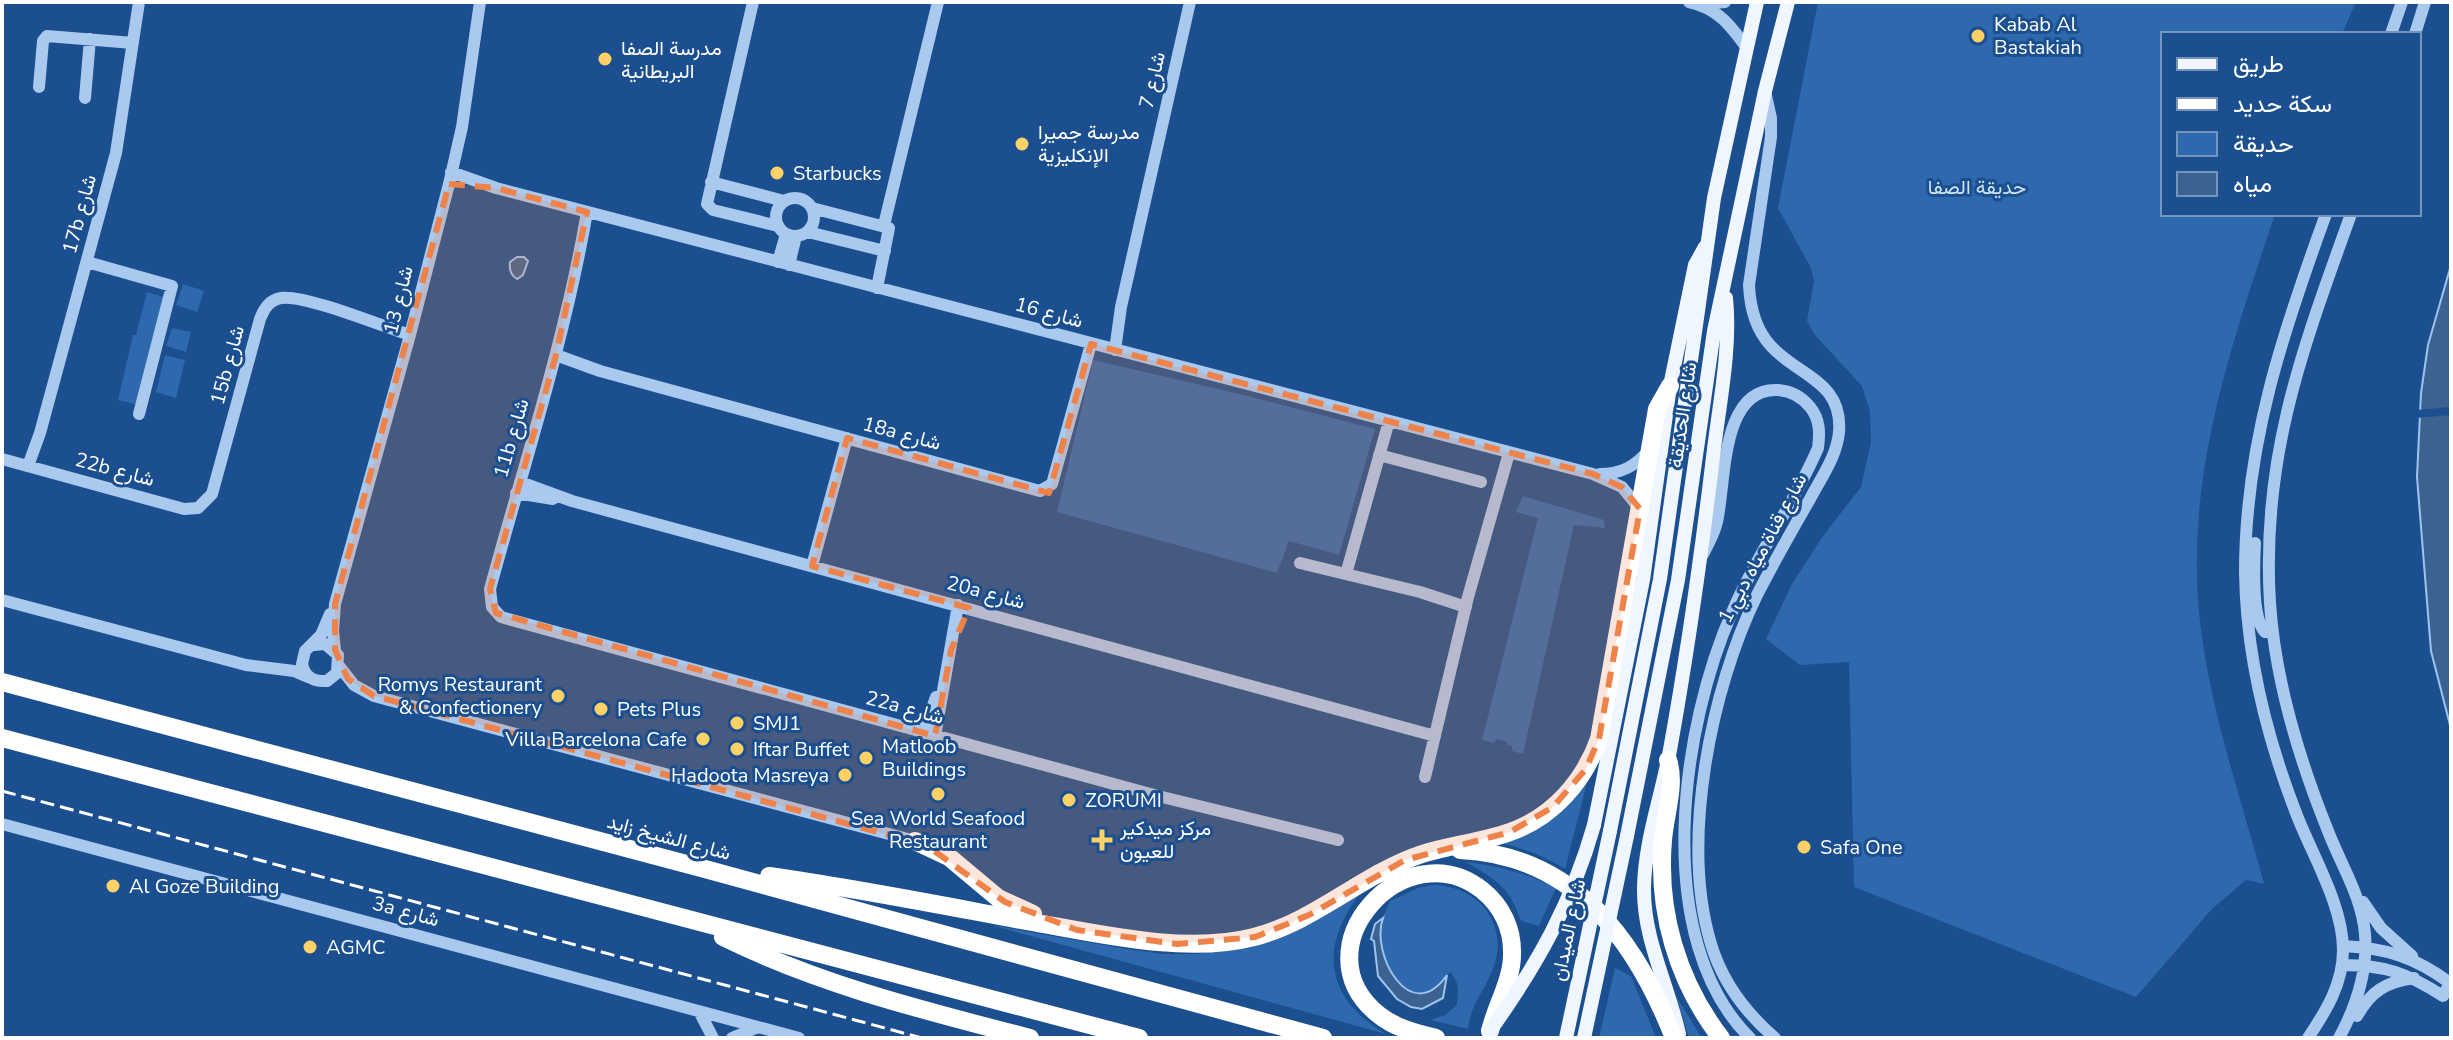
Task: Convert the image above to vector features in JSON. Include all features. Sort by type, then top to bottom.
[{"type":"highway","points":[[705,869],[812,883],[1077,930],[1196,944],[1255,937],[1292,924],[1372,876],[1422,854],[1526,825],[1553,807],[1586,769],[1599,739],[1657,409],[1670,386]]},
{"type":"highway","name":"شارع الشيخ زايد","points":[[2,682],[1323,1038]]},
{"type":"highway","points":[[2,738],[1139,1038]]},
{"type":"highway","points":[[1668,760],[1671,781],[1662,861],[1667,922],[1685,978],[1721,1038]]},
{"type":"highway","points":[[915,841],[949,857],[998,898],[1077,930]]},
{"type":"highway","points":[[1422,854],[1461,850],[1483,852],[1520,862],[1571,889],[1601,913],[1626,943],[1677,1038]]},
{"type":"highway","points":[[1436,1038],[1393,1024],[1370,1007],[1355,982],[1349,954],[1355,927],[1370,904],[1404,880],[1430,874],[1444,874],[1476,885],[1500,909],[1508,925],[1512,959],[1488,1034]]},
{"type":"highway","points":[[692,921],[769,958],[822,979],[1030,1038]]},
{"type":"main road","name":"شارع الحديقة","points":[[1610,831],[1660,579],[1724,150],[1757,2]]},
{"type":"main road","name":"شارع الحديقة","points":[[1627,836],[1676,592],[1708,368],[1724,282],[1765,91],[1788,2]]},
{"type":"main road","points":[[1488,1034],[1552,936],[1580,871],[1594,825],[1643,580],[1670,386],[1695,265],[1708,244]]},
{"type":"main road","points":[[1677,1038],[1649,938],[1645,903],[1648,851],[1668,760],[1702,556],[1726,334],[1724,282]]},
{"type":"main road","name":"شارع الميدان","points":[[1566,1038],[1610,831]]},
{"type":"main road","name":"شارع الميدان","points":[[1584,1038],[1627,836]]},
{"type":"street","name":"17b شارع","points":[[32,467],[120,140],[139,2]]},
{"type":"street","name":"شارع 13","points":[[314,645],[335,604],[412,330],[462,127],[480,2]]},
{"type":"street","points":[[753,2],[707,200],[710,209],[792,232],[885,251]]},
{"type":"street","points":[[884,225],[938,2]]},
{"type":"street","name":"شارع 7","points":[[1103,347],[1121,307],[1190,2]]},
{"type":"street","points":[[1693,3],[1725,2]]},
{"type":"street","points":[[2392,32],[2402,2]]},
{"type":"street","points":[[2416,32],[2425,2]]},
{"type":"street","points":[[1693,3],[1723,17],[1747,48]]},
{"type":"street","points":[[39,87],[45,37],[49,35],[133,43]]},
{"type":"street","points":[[85,98],[90,39]]},
{"type":"street","name":"شارع قناة مياه دبي 1","points":[[1765,91],[1771,118],[1771,137],[1749,285],[1750,303],[1758,326],[1771,346],[1824,386],[1837,414],[1839,430],[1831,460],[1759,592],[1732,652],[1712,724],[1706,762],[1700,874],[1703,910],[1711,945],[1723,973],[1756,1021],[1775,1038]]},
{"type":"street","name":"شارع 16","points":[[450,178],[1593,474],[1622,487],[1640,509]]},
{"type":"street","points":[[711,182],[784,201],[799,198],[812,208],[884,225],[890,230],[877,288]]},
{"type":"street","points":[[784,201],[776,215],[792,232]]},
{"type":"street","points":[[792,232],[813,223],[812,208]]},
{"type":"street","name":"11b شارع","points":[[509,621],[492,607],[490,589],[592,213]]},
{"type":"street","points":[[2308,1038],[2325,1013],[2342,965],[2343,946],[2329,893],[2289,795],[2266,717],[2247,604],[2248,509],[2262,413],[2325,216]]},
{"type":"street","points":[[2340,1038],[2356,1002],[2365,965],[2360,907],[2327,830],[2282,687],[2272,627],[2268,541],[2281,433],[2317,306],[2349,217]]},
{"type":"street","points":[[784,263],[792,232]]},
{"type":"street","points":[[87,262],[172,286],[139,414]]},
{"type":"street","name":"15b شارع","points":[[212,494],[266,306],[285,297],[412,330]]},
{"type":"street","name":"18a شارع","points":[[554,361],[1044,490],[1052,484],[1103,347]]},
{"type":"street","name":"شارع قناة مياه دبي 1","points":[[1702,556],[1716,528],[1732,427],[1741,407],[1759,393],[1771,390],[1795,394],[1814,411],[1818,423],[1818,448],[1743,588],[1722,636],[1698,718],[1687,797],[1685,866],[1697,947],[1708,978],[1724,1006],[1750,1038]]},
{"type":"street","points":[[1346,574],[1389,421]]},
{"type":"street","points":[[812,566],[847,438]]},
{"type":"street","name":"شارع 16","points":[[1593,474],[1626,470],[1650,449]]},
{"type":"street","points":[[1425,777],[1467,602],[1509,453]]},
{"type":"street","points":[[1379,455],[1481,482]]},
{"type":"street","name":"22b شارع","points":[[2,459],[184,509],[204,505],[212,494]]},
{"type":"street","name":"20a شارع","points":[[518,487],[1389,722],[1436,731]]},
{"type":"street","points":[[2248,509],[2254,524],[2260,624],[2265,632],[2272,627]]},
{"type":"street","points":[[1300,563],[1467,602]]},
{"type":"street","points":[[2,600],[268,669],[294,671],[320,681],[327,681],[337,673],[339,666]]},
{"type":"street","name":"شارع 13","points":[[335,604],[335,650]]},
{"type":"street","points":[[929,735],[964,606]]},
{"type":"street","name":"22a شارع","points":[[509,621],[929,735],[1338,840]]},
{"type":"street","points":[[268,669],[303,657],[314,645],[325,644],[335,650],[339,666],[354,685],[374,696],[915,841]]},
{"type":"street","points":[[303,657],[302,664],[308,677]]},
{"type":"street","name":"3a شارع","points":[[2,824],[799,1038]]},
{"type":"street","points":[[2342,965],[2394,970],[2443,996],[2450,983],[2417,961],[2381,928],[2350,881]]},
{"type":"street","points":[[2343,946],[2365,947],[2417,961]]},
{"type":"street","points":[[2340,1038],[2377,990],[2387,984],[2414,978]]},
{"type":"street","points":[[699,1011],[713,1038]]},
{"type":"street","points":[[732,1038],[758,1027]]},
{"type":"highlighted area","points":[[449,184],[496,188],[587,212],[556,355],[490,589],[496,613],[935,736],[951,650],[969,608],[812,566],[847,438],[1049,493],[1091,344],[1593,474],[1622,487],[1640,509],[1599,739],[1586,769],[1553,807],[1510,832],[1405,860],[1309,915],[1255,937],[1177,944],[1077,930],[1005,902],[926,845],[374,696],[348,679],[335,650],[335,604]]},
{"type":"green space","name":"حديقة الصفا","points":[[1818,2],[2356,2],[2343,32],[2161,32],[2161,216],[2274,216],[2243,311],[2216,409],[2199,509],[2197,560],[2199,612],[2210,681],[2264,884],[2246,880],[2212,909],[2136,997],[1854,887],[1849,662],[1800,665],[1766,639],[1792,584],[1823,536],[1861,487],[1871,442],[1870,411],[1862,386],[1814,334],[1807,321],[1814,281],[1811,268],[1778,208]]},
{"type":"green space","points":[[183,284],[204,291],[197,312],[176,305]]},
{"type":"green space","points":[[147,292],[167,298],[138,405],[118,400],[133,335],[138,335]]},
{"type":"green space","points":[[172,328],[191,332],[186,352],[166,346]]},
{"type":"green space","points":[[165,355],[185,360],[176,398],[156,392]]},
{"type":"green space","points":[[1093,360],[1375,429],[1339,555],[1289,541],[1277,573],[1057,512]]},
{"type":"green space","points":[[1523,496],[1604,520],[1605,528],[1574,525],[1523,754],[1512,751],[1512,746],[1507,745],[1506,741],[1496,739],[1494,743],[1482,740],[1538,518],[1516,512]]},
{"type":"green space","points":[[1591,767],[1565,869],[1531,852],[1495,842]]},
{"type":"green space","points":[[1466,862],[1512,871],[1556,888],[1539,926],[1521,921],[1512,900],[1500,885]]},
{"type":"green space","points":[[1432,885],[1464,892],[1477,900],[1494,924],[1497,954],[1472,1012],[1468,1029],[1430,1020],[1445,1015],[1457,1005],[1457,983],[1450,972],[1432,991],[1417,994],[1399,982],[1382,947],[1381,925],[1390,901]]},
{"type":"green space","points":[[1366,886],[1340,927],[1334,966],[1339,985],[1349,1002],[1364,1019],[1386,1034],[991,925],[1126,949],[1196,954],[1228,950]]},
{"type":"green space","points":[[1615,968],[1631,976],[1656,1038],[1599,1038]]},
{"type":"green space","points":[[1677,998],[1702,1038],[1689,1038]]},
{"type":"water","points":[[517,257],[528,261],[523,275],[517,279],[511,274],[510,262]]},
{"type":"water","points":[[2451,265],[2451,729],[2431,651],[2417,477],[2421,393],[2428,345]]},
{"type":"water","points":[[1383,918],[1380,933],[1382,949],[1396,980],[1407,989],[1420,993],[1433,989],[1447,975],[1443,998],[1422,1009],[1411,1007],[1397,999],[1378,976],[1374,941],[1371,939],[1375,924]]},
{"type":"pier","points":[[2451,407],[2451,415],[2416,418],[2417,410]]},
{"type":"railway","points":[[2,791],[922,1038]]},
{"type":"place","name":"Kabab Al Bastakiah","points":[[1978,36]]},
{"type":"place","name":"مدرسة الصفا البريطانية","points":[[605,59]]},
{"type":"place","name":"مدرسة جميرا الإنكليزية","points":[[1022,144]]},
{"type":"place","name":"Starbucks","points":[[777,173]]},
{"type":"place","name":"Romys Restaurant & Confectionery","points":[[558,696]]},
{"type":"place","name":"Pets Plus","points":[[601,709]]},
{"type":"place","name":"SMJ1","points":[[737,723]]},
{"type":"place","name":"Villa Barcelona Cafe","points":[[703,739]]},
{"type":"place","name":"Iftar Buffet","points":[[737,749]]},
{"type":"place","name":"Matloob Buildings","points":[[866,758]]},
{"type":"place","name":"Hadoota Masreya","points":[[845,775]]},
{"type":"place","name":"Sea World Seafood Restaurant","points":[[938,794]]},
{"type":"place","name":"ZORUMI","points":[[1069,800]]},
{"type":"place","name":"مركز ميدكير للعيون","points":[[1102,840]]},
{"type":"place","name":"Safa One","points":[[1804,847]]},
{"type":"place","name":"Al Goze Building","points":[[113,886]]},
{"type":"place","name":"AGMC","points":[[310,947]]}]
